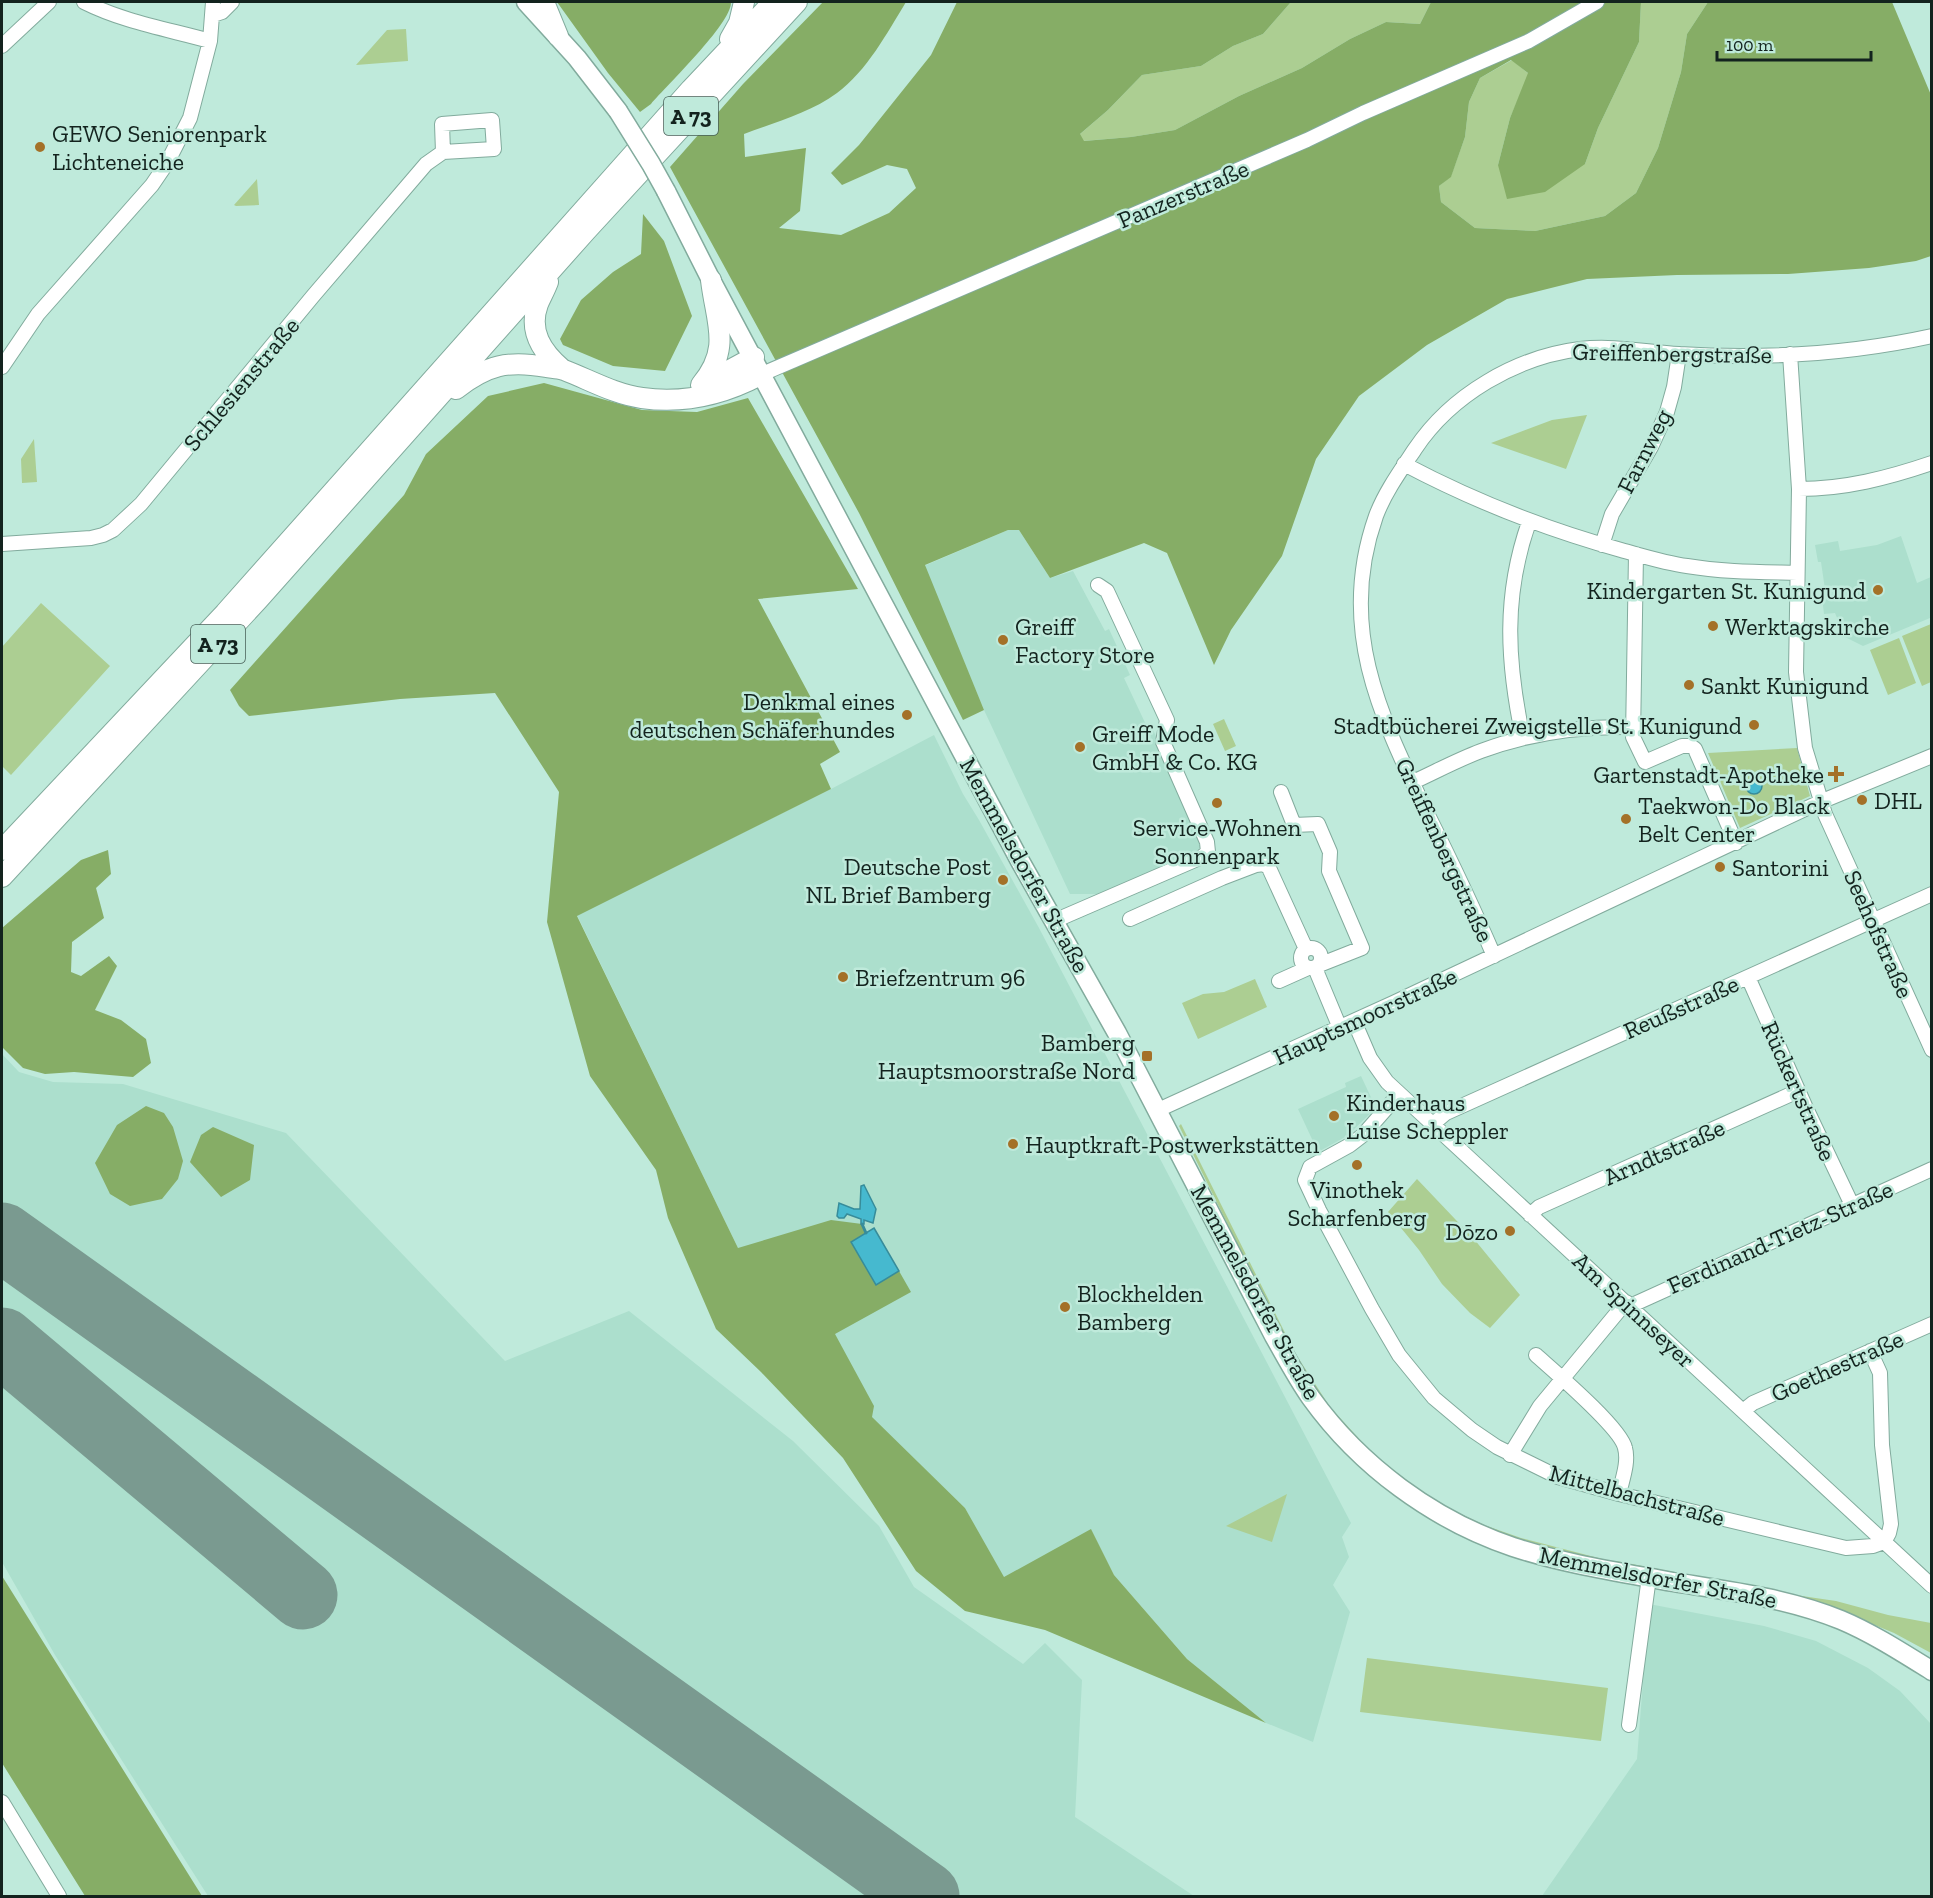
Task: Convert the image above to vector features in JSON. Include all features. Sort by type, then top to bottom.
[{"type":"highway","points":[[544,2],[558,36]]},
{"type":"highway","points":[[722,55],[739,23],[744,2]]},
{"type":"highway","name":"A 73","points":[[2,850],[239,597],[722,55],[773,2]]},
{"type":"highway","name":"A 73","points":[[2,877],[218,644],[554,267],[796,2]]},
{"type":"highway","points":[[554,267],[537,305],[534,320],[535,333],[543,351],[562,369]]},
{"type":"highway","points":[[701,385],[717,362],[720,345],[720,325],[714,305],[711,280]]},
{"type":"highway","points":[[430,408],[482,372],[500,364],[518,363],[562,369],[624,394],[642,398],[677,400],[713,394],[744,384],[758,366]]},
{"type":"highway","points":[[677,400],[701,385],[758,366]]},
{"type":"main road","name":"Memmelsdorfer Straße","points":[[526,2],[594,78],[651,164],[951,731],[1158,1110],[1293,1370],[1327,1418],[1368,1461],[1426,1506],[1512,1547],[1564,1561],[1747,1594],[1868,1625],[1932,1659]]},
{"type":"main road","name":"Memmelsdorfer Straße","points":[[1842,1620],[1932,1671]]},
{"type":"street","points":[[2,46],[49,2]]},
{"type":"street","points":[[84,2],[137,23],[210,41]]},
{"type":"street","points":[[3,362],[38,314],[152,186],[167,163],[190,118],[210,41],[213,8],[222,12],[232,2]]},
{"type":"street","name":"Panzerstraße","points":[[758,366],[1296,145],[1363,113],[1529,41],[1597,2]]},
{"type":"street","name":"Schlesienstraße","points":[[2,544],[91,538],[103,535],[125,520],[152,492],[411,180],[426,164],[443,152]]},
{"type":"street","name":"Greiffenbergstraße","points":[[1494,956],[1475,910],[1377,701],[1368,670],[1361,626],[1362,584],[1370,537],[1377,513],[1404,464],[1425,436],[1450,410],[1484,384],[1533,359],[1556,353],[1606,348],[1679,354],[1790,354],[1885,345],[1932,336]]},
{"type":"street","name":"Farnweg","points":[[1602,545],[1616,506],[1651,447],[1667,412],[1679,354]]},
{"type":"street","name":"Seehofstraße","points":[[1790,354],[1799,489],[1796,672],[1805,748],[1820,802],[1873,921],[1928,1031],[1932,1050]]},
{"type":"street","points":[[1799,489],[1816,489],[1864,482],[1932,463]]},
{"type":"street","points":[[1404,464],[1487,505],[1528,522],[1602,545],[1707,569],[1797,573]]},
{"type":"street","points":[[1522,738],[1511,667],[1510,610],[1518,555],[1528,522]]},
{"type":"street","points":[[1636,554],[1633,737],[1645,762],[1682,746],[1691,746],[1695,749],[1736,843]]},
{"type":"street","points":[[1054,921],[1202,857],[1208,852],[1207,843],[1163,742],[1167,720],[1107,591],[1098,585]]},
{"type":"street","points":[[1413,782],[1479,752],[1522,738],[1568,730],[1632,727]]},
{"type":"street","name":"Hauptsmoorstraße","points":[[1158,1110],[1340,1028],[1820,802],[1932,756]]},
{"type":"street","points":[[1279,981],[1362,948],[1329,871],[1330,852],[1318,824],[1294,825],[1281,792]]},
{"type":"street","points":[[1130,919],[1222,878],[1264,864],[1269,868],[1306,949],[1313,948],[1321,954],[1322,958],[1314,967]]},
{"type":"street","name":"Reußstraße","points":[[1433,1124],[1446,1113],[1932,894]]},
{"type":"street","points":[[1314,967],[1340,1028]]},
{"type":"street","name":"Rückertstraße","points":[[1748,977],[1851,1205]]},
{"type":"street","name":"Am Spinnseyer","points":[[1354,1021],[1376,1067],[1387,1082],[1932,1586]]},
{"type":"street","name":"Arndtstraße","points":[[1530,1215],[1539,1207],[1798,1091]]},
{"type":"street","name":"Mittelbachstraße","points":[[1400,1094],[1350,1145],[1310,1167],[1305,1175],[1306,1185],[1390,1341],[1434,1398],[1451,1413],[1510,1455],[1558,1477],[1618,1494],[1846,1548],[1873,1546],[1884,1542]]},
{"type":"street","name":"Ferdinand-Tietz-Straße","points":[[1628,1304],[1932,1169]]},
{"type":"street","points":[[1510,1455],[1540,1406],[1561,1378],[1628,1304]]},
{"type":"street","name":"Goethestraße","points":[[1743,1411],[1753,1403],[1932,1324]]},
{"type":"street","points":[[1870,1351],[1880,1373],[1882,1445],[1891,1524],[1884,1542]]},
{"type":"street","points":[[1536,1355],[1612,1426],[1623,1441],[1626,1456],[1618,1494]]},
{"type":"street","points":[[1629,1725],[1649,1577]]},
{"type":"street","points":[[3,1808],[58,1896]]},
{"type":"shaded area","points":[[1008,530],[1019,530],[1050,578],[1073,571],[1105,631],[1109,629],[1130,675],[1124,678],[1148,729],[1152,727],[1203,850],[1100,894],[1070,894],[984,710],[924,566]]},
{"type":"shaded area","name":"Kindergarten St. Kunigund","points":[[1901,536],[1917,583],[1931,577],[1930,618],[1863,646],[1845,637],[1835,613],[1824,614],[1822,597],[1826,596],[1821,562],[1818,562],[1815,545],[1838,541],[1840,551],[1877,545]]},
{"type":"shaded area","points":[[934,735],[963,794],[1039,928],[1351,1523],[1342,1537],[1349,1557],[1333,1585],[1350,1612],[1313,1742],[1266,1723],[1187,1659],[1114,1575],[1091,1530],[1004,1578],[965,1508],[871,1417],[738,1248],[577,915],[831,789]]},
{"type":"shaded area","points":[[2,1054],[19,1072],[53,1082],[123,1084],[286,1133],[505,1361],[629,1311],[793,1441],[879,1526],[914,1587],[1023,1664],[1045,1643],[1082,1680],[1075,1817],[1194,1896],[208,1896],[55,1655],[2,1562]]},
{"type":"shaded area","name":"Kinderhaus Luise Scheppler","points":[[1361,1076],[1376,1108],[1347,1136],[1318,1152],[1298,1109],[1346,1087],[1345,1083]]},
{"type":"shaded area","points":[[1649,1604],[1764,1626],[1816,1641],[1868,1668],[1900,1691],[1931,1724],[1931,1896],[1542,1896],[1637,1759]]},
{"type":"green space","points":[[557,2],[731,2],[729,12],[697,54],[651,104],[640,112],[608,73]]},
{"type":"green space","points":[[823,2],[906,2],[876,51],[848,84],[815,106],[744,134],[745,157],[806,148],[800,211],[779,228],[841,235],[889,213],[916,188],[907,169],[887,165],[842,185],[831,173],[859,145],[931,55],[957,2],[1291,2],[1263,34],[1233,46],[1201,66],[1142,75],[1108,110],[1080,134],[1084,141],[1175,130],[1239,96],[1302,68],[1350,39],[1386,22],[1420,24],[1431,2],[1641,2],[1639,42],[1598,128],[1585,164],[1545,192],[1507,199],[1498,165],[1510,118],[1528,73],[1511,60],[1480,78],[1469,102],[1465,137],[1451,177],[1439,186],[1441,202],[1475,228],[1535,231],[1605,216],[1636,193],[1658,148],[1681,72],[1687,34],[1708,2],[1892,2],[1931,95],[1931,256],[1916,261],[1869,268],[1788,274],[1587,279],[1507,299],[1427,345],[1359,396],[1316,459],[1282,556],[1231,630],[1214,665],[1167,553],[1144,543],[1050,578],[1019,530],[1008,530],[925,565],[984,710],[963,720],[859,513],[670,167],[743,84]]},
{"type":"green space","points":[[1291,2],[1431,2],[1420,24],[1386,22],[1350,39],[1302,68],[1239,96],[1175,130],[1083,141],[1079,135],[1108,110],[1142,75],[1201,66],[1233,46],[1263,34]]},
{"type":"green space","points":[[1641,2],[1708,2],[1687,34],[1681,72],[1658,148],[1636,193],[1605,216],[1535,231],[1475,228],[1441,202],[1439,186],[1451,176],[1465,137],[1469,102],[1480,78],[1512,60],[1529,74],[1510,118],[1498,165],[1585,164],[1598,128],[1639,42]]},
{"type":"green space","points":[[406,29],[408,61],[356,65],[387,30]]},
{"type":"green space","points":[[257,179],[259,205],[234,205]]},
{"type":"green space","points":[[643,214],[664,241],[692,316],[665,371],[613,366],[563,345],[560,339],[581,300],[613,272],[641,254]]},
{"type":"green space","points":[[544,383],[642,410],[697,412],[748,398],[858,589],[758,599],[840,752],[820,764],[831,789],[577,916],[738,1248],[831,1220],[862,1224],[866,1233],[851,1242],[876,1284],[899,1271],[911,1292],[835,1334],[874,1406],[872,1417],[965,1508],[1004,1577],[1091,1529],[1114,1575],[1187,1659],[1266,1723],[1045,1630],[965,1611],[916,1571],[843,1458],[761,1372],[716,1329],[668,1218],[656,1170],[590,1076],[547,922],[559,792],[495,693],[400,699],[249,716],[239,706],[230,690],[404,495],[426,454],[488,396]]},
{"type":"green space","points":[[1587,415],[1566,469],[1491,443],[1552,420]]},
{"type":"green space","points":[[34,439],[37,482],[22,483],[21,459]]},
{"type":"green space","points":[[41,603],[110,666],[11,775],[2,766],[2,647]]},
{"type":"green space","points":[[1931,624],[1931,682],[1922,686],[1902,636]]},
{"type":"green space","points":[[1899,638],[1916,683],[1888,695],[1870,650]]},
{"type":"green space","points":[[1224,719],[1236,746],[1225,751],[1213,724]]},
{"type":"green space","points":[[1797,748],[1810,796],[1740,828],[1708,753]]},
{"type":"green space","points":[[108,850],[111,874],[96,888],[104,918],[72,942],[71,972],[81,976],[109,956],[117,966],[95,1010],[121,1020],[146,1039],[151,1063],[133,1077],[74,1072],[45,1074],[23,1068],[2,1047],[2,928],[81,860]]},
{"type":"green space","points":[[1255,979],[1267,1007],[1198,1039],[1182,1003],[1203,994],[1224,992]]},
{"type":"green space","points":[[146,1106],[164,1113],[173,1127],[183,1161],[178,1179],[162,1199],[130,1206],[110,1194],[95,1163],[117,1125]]},
{"type":"green space","points":[[1181,1124],[1295,1353],[1330,1407],[1373,1454],[1418,1489],[1446,1507],[1484,1525],[1521,1538],[1610,1561],[1609,1563],[1522,1543],[1467,1521],[1416,1490],[1392,1472],[1370,1452],[1349,1431],[1311,1385],[1290,1350],[1179,1126]]},
{"type":"green space","points":[[213,1127],[254,1145],[250,1180],[221,1197],[190,1162],[201,1135]]},
{"type":"green space","points":[[1417,1179],[1474,1239],[1520,1295],[1490,1328],[1470,1313],[1442,1284],[1419,1250],[1388,1212]]},
{"type":"green space","points":[[1287,1494],[1272,1542],[1226,1526]]},
{"type":"green space","points":[[1616,1561],[1836,1601],[1888,1615],[1931,1623],[1931,1653],[1894,1633],[1843,1612],[1615,1564]]},
{"type":"green space","points":[[2,1576],[202,1896],[85,1896],[2,1763]]},
{"type":"green space","points":[[1367,1658],[1608,1688],[1601,1741],[1360,1712]]},
{"type":"water","points":[[1754,778],[1762,786],[1754,794],[1746,786]]},
{"type":"water","points":[[864,1185],[876,1209],[873,1223],[864,1220],[864,1224],[861,1224],[861,1219],[847,1214],[844,1218],[839,1218],[837,1216],[839,1203],[860,1209],[861,1186]]},
{"type":"water","points":[[874,1228],[899,1271],[876,1285],[851,1242]]},
{"type":"waterway","points":[[862,1224],[866,1233]]},
{"type":"runway","points":[[2,1237],[925,1896]]},
{"type":"runway","points":[[2,1342],[303,1595]]},
{"type":"place","name":"GEWO Seniorenpark Lichteneiche","points":[[40,147]]},
{"type":"place","name":"Kindergarten St. Kunigund","points":[[1878,590]]},
{"type":"place","name":"Werktagskirche","points":[[1713,626]]},
{"type":"place","name":"Greiff Factory Store","points":[[1003,640]]},
{"type":"place","name":"Sankt Kunigund","points":[[1689,685]]},
{"type":"place","name":"Denkmal eines deutschen Schäferhundes","points":[[907,715]]},
{"type":"place","name":"Stadtbücherei Zweigstelle St. Kunigund","points":[[1754,725]]},
{"type":"place","name":"Greiff Mode GmbH & Co. KG","points":[[1080,747]]},
{"type":"place","name":"Gartenstadt-Apotheke","points":[[1836,774]]},
{"type":"place","name":"DHL","points":[[1862,800]]},
{"type":"place","name":"Service-Wohnen Sonnenpark","points":[[1217,803]]},
{"type":"place","name":"Taekwon-Do Black Belt Center","points":[[1626,819]]},
{"type":"place","name":"Santorini","points":[[1720,867]]},
{"type":"place","name":"Deutsche Post NL Brief Bamberg","points":[[1003,880]]},
{"type":"place","name":"Briefzentrum 96","points":[[843,977]]},
{"type":"place","name":"Bamberg Hauptsmoorstraße Nord","points":[[1147,1056]]},
{"type":"place","name":"Kinderhaus Luise Scheppler","points":[[1334,1116]]},
{"type":"place","name":"Hauptkraft-Postwerkstätten","points":[[1013,1144]]},
{"type":"place","name":"Vinothek Scharfenberg","points":[[1357,1165]]},
{"type":"place","name":"Dōzo","points":[[1510,1231]]},
{"type":"place","name":"Blockhelden Bamberg","points":[[1065,1307]]}]
